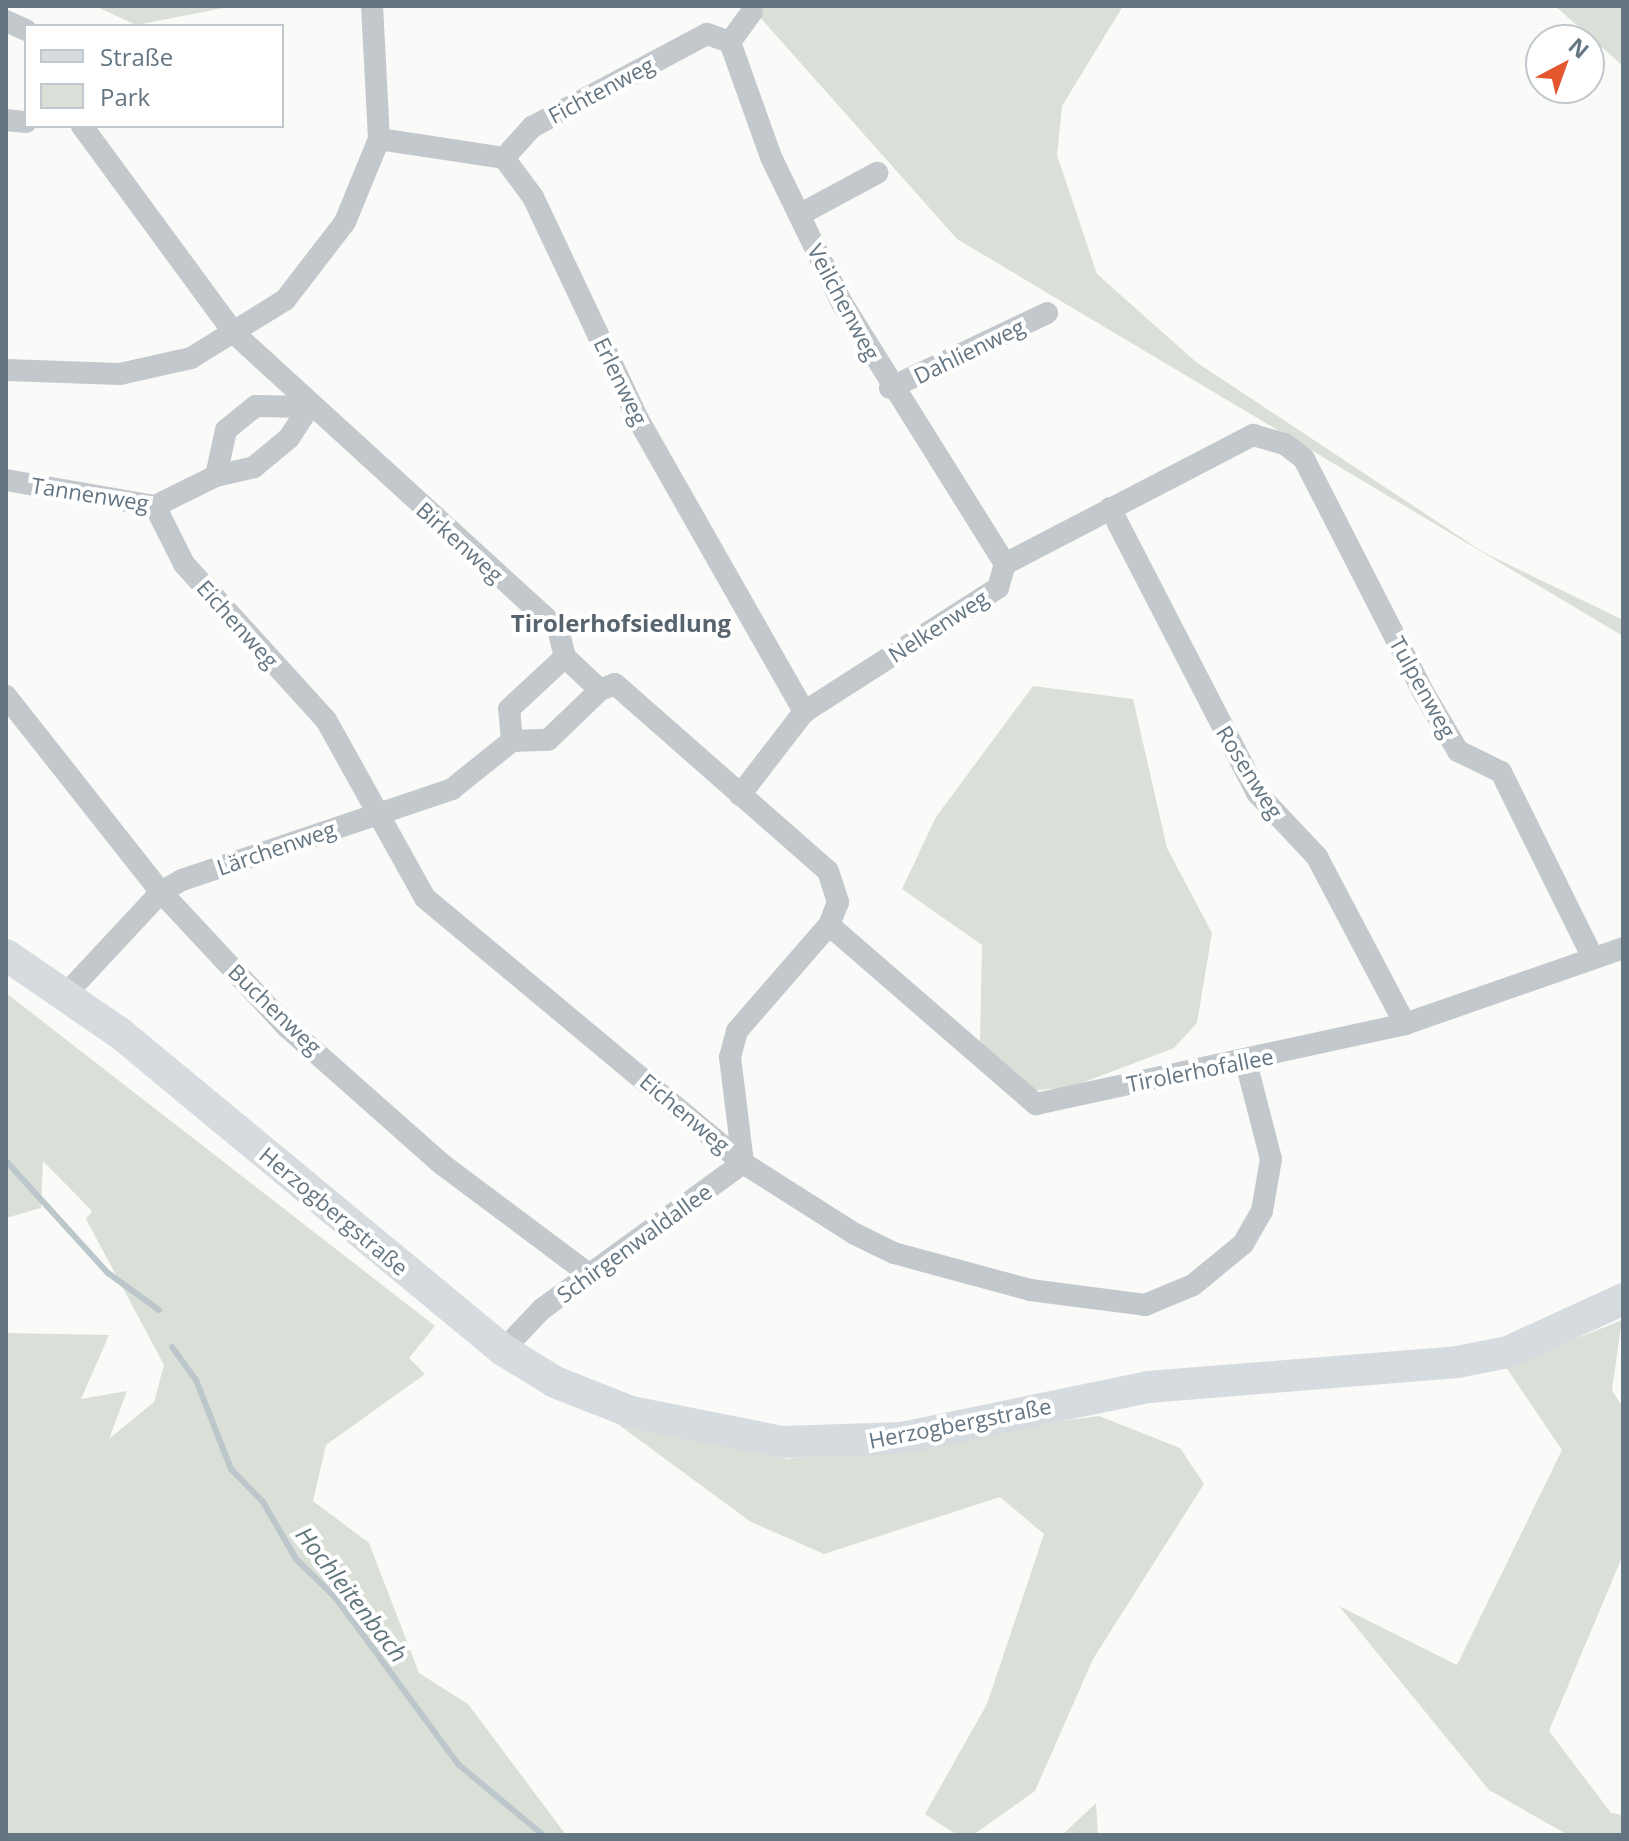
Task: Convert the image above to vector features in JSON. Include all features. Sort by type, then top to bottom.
[{"type":"main road","name":"Herzogbergstraße","points":[[8,954],[66,994],[503,1350],[555,1382],[631,1412],[783,1442],[840,1443],[902,1438],[1148,1387],[1457,1362],[1508,1352],[1623,1299]]},
{"type":"street","points":[[6,370],[120,374],[191,358],[235,334],[285,300],[345,222],[379,139],[372,6]]},
{"type":"street","points":[[730,42],[752,12]]},
{"type":"street","name":"Fichtenweg","points":[[504,158],[532,127],[707,34],[730,42]]},
{"type":"street","name":"Veilchenweg","points":[[730,42],[799,215],[890,388],[1005,564]]},
{"type":"street","name":"Birkenweg","points":[[83,128],[235,334],[309,407],[558,629],[565,657],[600,690],[615,684],[828,871],[838,902],[829,925]]},
{"type":"street","points":[[379,139],[504,158]]},
{"type":"street","name":"Erlenweg","points":[[504,158],[533,197],[639,421],[804,712]]},
{"type":"street","points":[[799,215],[877,173]]},
{"type":"street","name":"Dahlienweg","points":[[890,388],[1047,313]]},
{"type":"street","points":[[216,476],[226,430],[256,406],[309,407]]},
{"type":"street","name":"Tannenweg","points":[[6,480],[155,506],[216,476],[254,467],[289,438],[309,407]]},
{"type":"street","name":"Tulpenweg","points":[[1110,508],[1243,438],[1285,444],[1304,459],[1458,751],[1501,772],[1593,958]]},
{"type":"street","name":"Eichenweg","points":[[155,506],[184,564],[326,720],[425,898],[743,1163],[894,1253],[1030,1290],[1145,1305],[1193,1285],[1243,1244],[1262,1211],[1271,1159],[1246,1062]]},
{"type":"street","points":[[1005,564],[1110,508]]},
{"type":"street","name":"Rosenweg","points":[[1110,508],[1257,793],[1317,857],[1405,1024]]},
{"type":"street","name":"Nelkenweg","points":[[740,795],[804,712],[998,588],[1005,564]]},
{"type":"street","points":[[565,657],[509,709],[512,741],[548,740],[600,690]]},
{"type":"street","name":"Buchenweg","points":[[6,696],[161,892],[288,1028],[443,1165],[590,1275]]},
{"type":"street","name":"Lärchenweg","points":[[66,994],[161,892],[452,789],[512,741]]},
{"type":"street","points":[[743,1163],[730,1057],[737,1031],[829,925]]},
{"type":"street","name":"Tirolerhofallee","points":[[829,925],[1036,1104],[1246,1062],[1405,1024],[1623,948]]},
{"type":"street","name":"Schirgenwaldallee","points":[[503,1350],[542,1309],[743,1163]]},
{"type":"green space","points":[[95,6],[234,6],[141,24],[134,24]]},
{"type":"green space","points":[[750,6],[1123,6],[1062,106],[1057,155],[1097,274],[1196,362],[1483,552],[1623,620],[1623,636],[957,239]]},
{"type":"green space","points":[[1555,6],[1623,6],[1623,66],[1605,50],[1605,24],[1575,24]]},
{"type":"green space","points":[[1033,686],[1133,699],[1167,848],[1212,933],[1197,1023],[1174,1048],[1071,1087],[1030,1091],[980,1041],[982,945],[902,889],[936,817]]},
{"type":"green space","points":[[6,993],[435,1326],[409,1358],[425,1374],[326,1445],[313,1501],[369,1543],[419,1673],[468,1704],[566,1835],[6,1835],[6,1333],[109,1335],[81,1399],[127,1391],[109,1439],[154,1402],[164,1365],[86,1219],[92,1211],[43,1161],[41,1208],[6,1218]]},
{"type":"green space","points":[[1622,1320],[1612,1390],[1623,1408],[1623,1555],[1549,1731],[1611,1813],[1623,1815],[1623,1835],[1568,1835],[1489,1790],[1339,1606],[1457,1665],[1562,1450],[1506,1367]]},
{"type":"green space","points":[[1099,1416],[1180,1448],[1204,1484],[1093,1659],[1035,1791],[973,1835],[957,1835],[925,1814],[987,1704],[1044,1534],[1000,1497],[824,1554],[751,1522],[619,1425],[787,1459]]},
{"type":"green space","points":[[1096,1803],[1098,1835],[1062,1835]]},
{"type":"waterway","name":"Hochleitenbach","points":[[6,1161],[108,1273],[159,1310]]},
{"type":"waterway","name":"Hochleitenbach","points":[[172,1347],[196,1380],[231,1469],[263,1502],[296,1559],[335,1597],[459,1765],[543,1835]]},
{"type":"district","name":"Tirolerhofsiedlung","points":[[621,623]]}]
